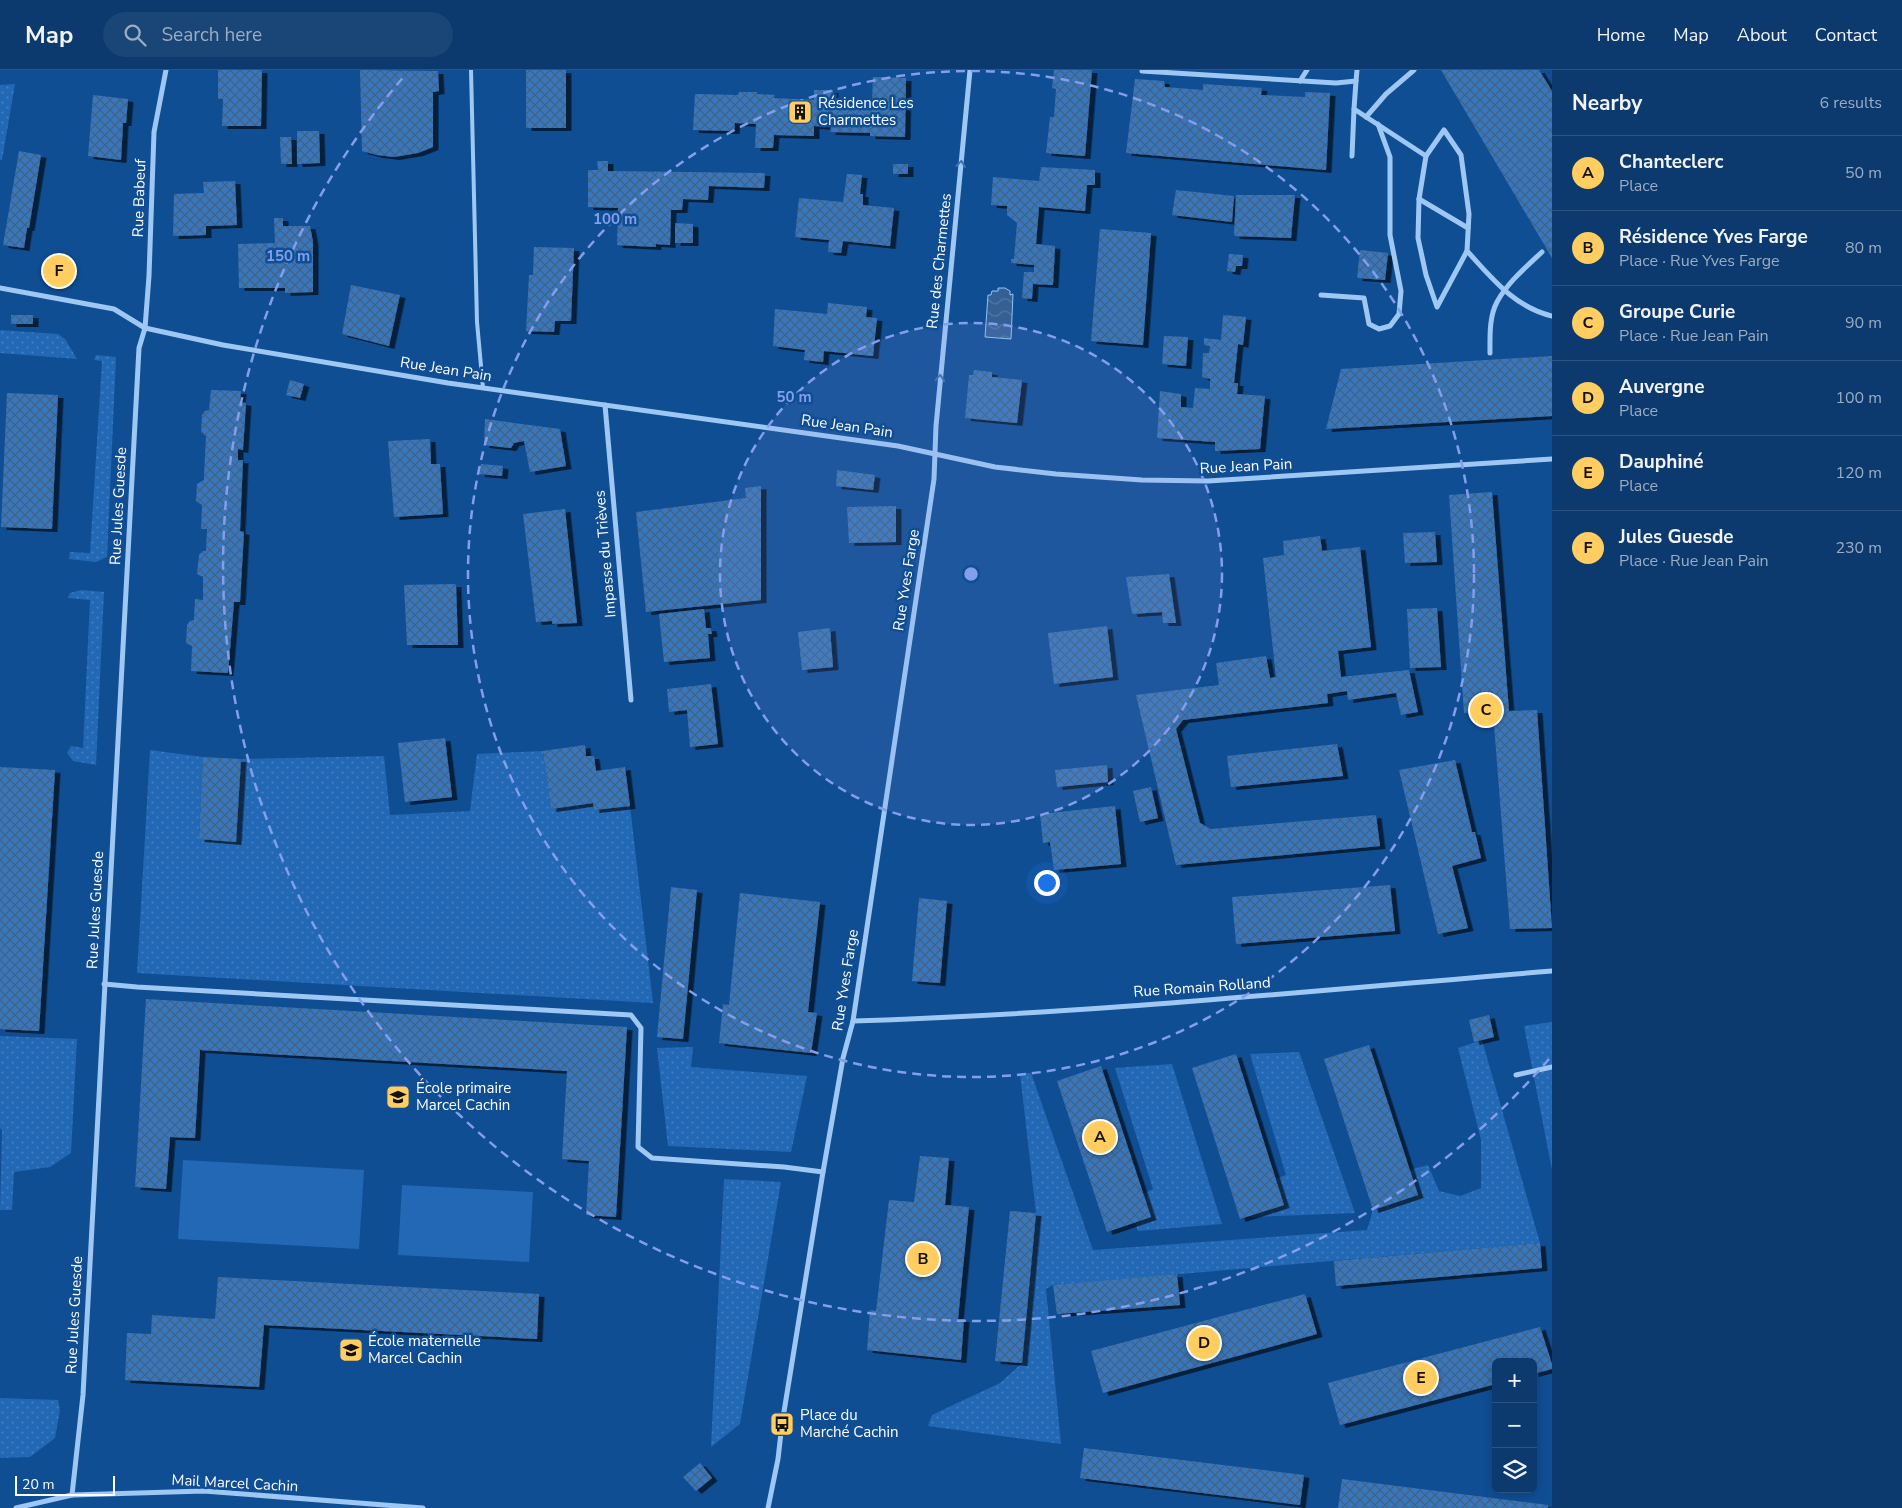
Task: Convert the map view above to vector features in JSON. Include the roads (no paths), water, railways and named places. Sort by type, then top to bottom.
[{"type":"street","name":"Rue Babeuf","points":[[145,328],[149,276],[154,132],[166,70]]},
{"type":"street","name":"Rue des Charmettes","points":[[935,455],[936,426],[970,70]]},
{"type":"street","points":[[1300,81],[1307,70]]},
{"type":"street","points":[[1352,156],[1357,70]]},
{"type":"street","points":[[1366,117],[1386,94],[1414,70]]},
{"type":"street","points":[[1142,71],[1336,83],[1356,82]]},
{"type":"street","points":[[1354,109],[1426,156]]},
{"type":"street","points":[[1320,295],[1364,298],[1370,324],[1379,329],[1390,326],[1400,314],[1402,292],[1390,235],[1390,157],[1378,124]]},
{"type":"street","points":[[1444,130],[1461,155],[1469,214],[1467,251],[1437,307],[1426,275],[1418,238],[1419,199],[1426,156],[1444,130]]},
{"type":"street","points":[[1419,199],[1468,228]]},
{"type":"street","points":[[1467,251],[1504,292],[1537,313],[1552,316]]},
{"type":"street","points":[[1490,353],[1490,327],[1497,303],[1520,273],[1542,252]]},
{"type":"street","name":"Rue Jean Pain","points":[[0,288],[114,309],[145,328],[223,345],[483,388],[898,446],[996,467],[1056,474],[1142,480],[1208,481],[1552,459]]},
{"type":"street","name":"Rue Jules Guesde","points":[[72,1495],[83,1395],[138,358],[145,328]]},
{"type":"street","name":"Impasse du Trièves","points":[[604,405],[631,700]]},
{"type":"street","name":"Rue Yves Farge","points":[[768,1508],[778,1459],[789,1378],[823,1172],[852,1021],[934,479],[935,455]]},
{"type":"street","name":"Rue Romain Rolland","points":[[852,1021],[1198,1000],[1552,970]]},
{"type":"street","points":[[104,984],[631,1015],[641,1028],[638,1147],[652,1158],[784,1167],[823,1172]]},
{"type":"street","points":[[1516,1075],[1552,1067]]},
{"type":"street","name":"Mail Marcel Cachin","points":[[16,1508],[72,1495],[204,1491],[423,1508]]},
{"type":"lane","points":[[471,70],[477,322],[483,388]]},
{"type":"water","points":[[998,288],[1005,288],[1010,291],[1010,295],[1013,294],[1011,339],[985,337],[988,295],[991,295],[992,291],[998,291]]},
{"type":"place","name":"Résidence Les Charmettes","points":[[800,112]]},
{"type":"place","name":"Jules Guesde","points":[[59,271]]},
{"type":"place","name":"Groupe Curie","points":[[1486,710]]},
{"type":"place","name":"École primaire Marcel Cachin","points":[[398,1097]]},
{"type":"place","name":"Chanteclerc","points":[[1100,1137]]},
{"type":"place","name":"Résidence Yves Farge","points":[[923,1259]]},
{"type":"place","name":"Auvergne","points":[[1204,1343]]},
{"type":"place","name":"École maternelle Marcel Cachin","points":[[351,1350]]},
{"type":"place","name":"Dauphiné","points":[[1421,1378]]},
{"type":"place","name":"Place du Marché Cachin","points":[[782,1424]]}]
